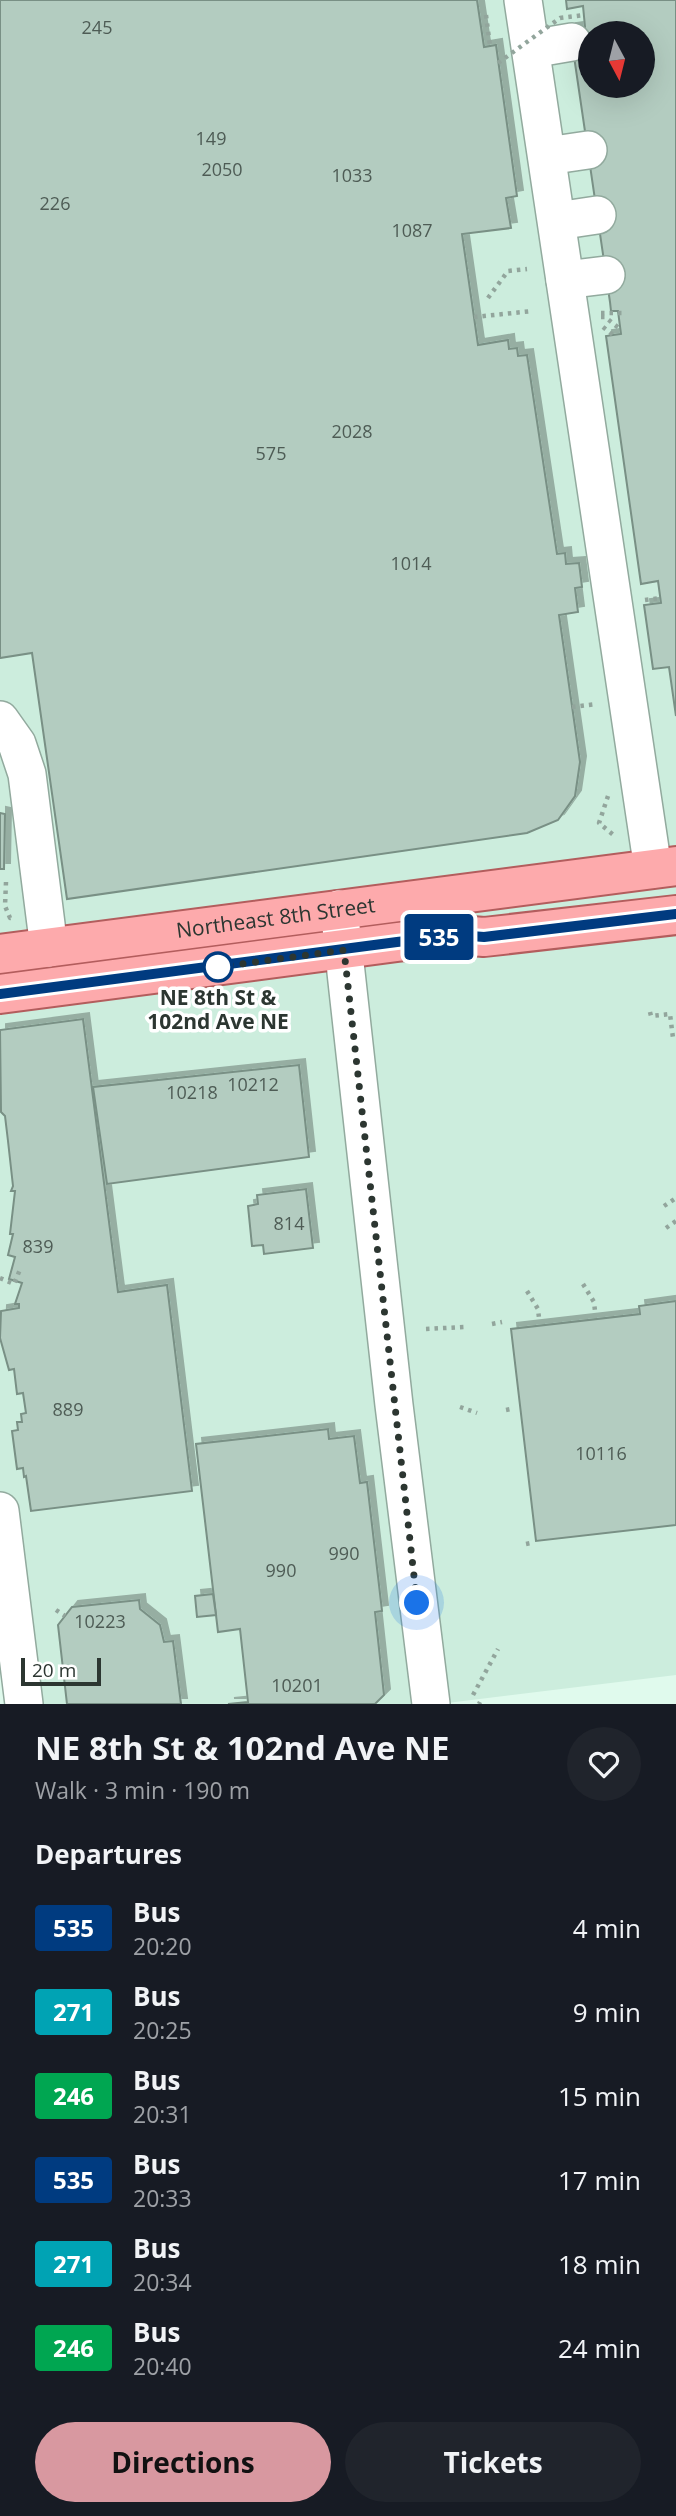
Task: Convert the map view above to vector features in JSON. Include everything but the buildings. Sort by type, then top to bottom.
[{"type":"main road","name":"Northeast 8th Street","points":[[0,954],[665,868]]},
{"type":"main road","points":[[458,935],[480,919],[636,899],[665,868]]},
{"type":"main road","name":"Northeast 8th Street","points":[[0,994],[458,935],[484,937],[676,915]]},
{"type":"street","points":[[523,0],[515,56],[547,156],[565,280],[600,336],[600,405],[665,868]]},
{"type":"street","points":[[515,56],[578,29]]},
{"type":"street","points":[[547,156],[588,150]]},
{"type":"street","points":[[557,221],[597,215]]},
{"type":"street","points":[[565,280],[606,275]]},
{"type":"street","points":[[0,720],[17,744],[27,774],[48,948]]},
{"type":"street","points":[[339,909],[399,1450],[431,1704]]},
{"type":"street","points":[[0,1511],[24,1704]]},
{"type":"path","points":[[486,15],[490,46]]},
{"type":"path","points":[[515,56],[559,18],[578,29]]},
{"type":"path","points":[[488,298],[508,271],[527,269]]},
{"type":"path","points":[[474,317],[533,311]]},
{"type":"path","points":[[572,707],[593,704]]},
{"type":"path","points":[[6,899],[10,918]]},
{"type":"path","points":[[650,1012],[651,1016],[670,1014],[673,1038]]},
{"type":"path","points":[[664,1206],[676,1198]]},
{"type":"path","points":[[666,1228],[676,1221]]},
{"type":"path","points":[[0,1278],[15,1284],[21,1267]]},
{"type":"path","points":[[583,1284],[594,1303],[595,1311]]},
{"type":"path","points":[[527,1291],[538,1309],[540,1318]]},
{"type":"path","points":[[492,1324],[502,1322]]},
{"type":"path","points":[[426,1329],[464,1326]]},
{"type":"path","points":[[460,1407],[477,1413]]},
{"type":"path","points":[[56,1610],[65,1616]]},
{"type":"path","points":[[472,1695],[498,1649]]},
{"type":"shaded area","points":[[0,0],[676,0],[676,1675],[439,1704],[25,1704],[0,1496]]},
{"type":"bus line","name":"535","points":[[0,994],[397,942],[458,935],[484,937],[676,914]]},
{"type":"place","name":"NE 8th St & 102nd Ave NE","points":[[218,967]]},
{"type":"route","points":[[218,967],[344,950],[417,1603]]}]
